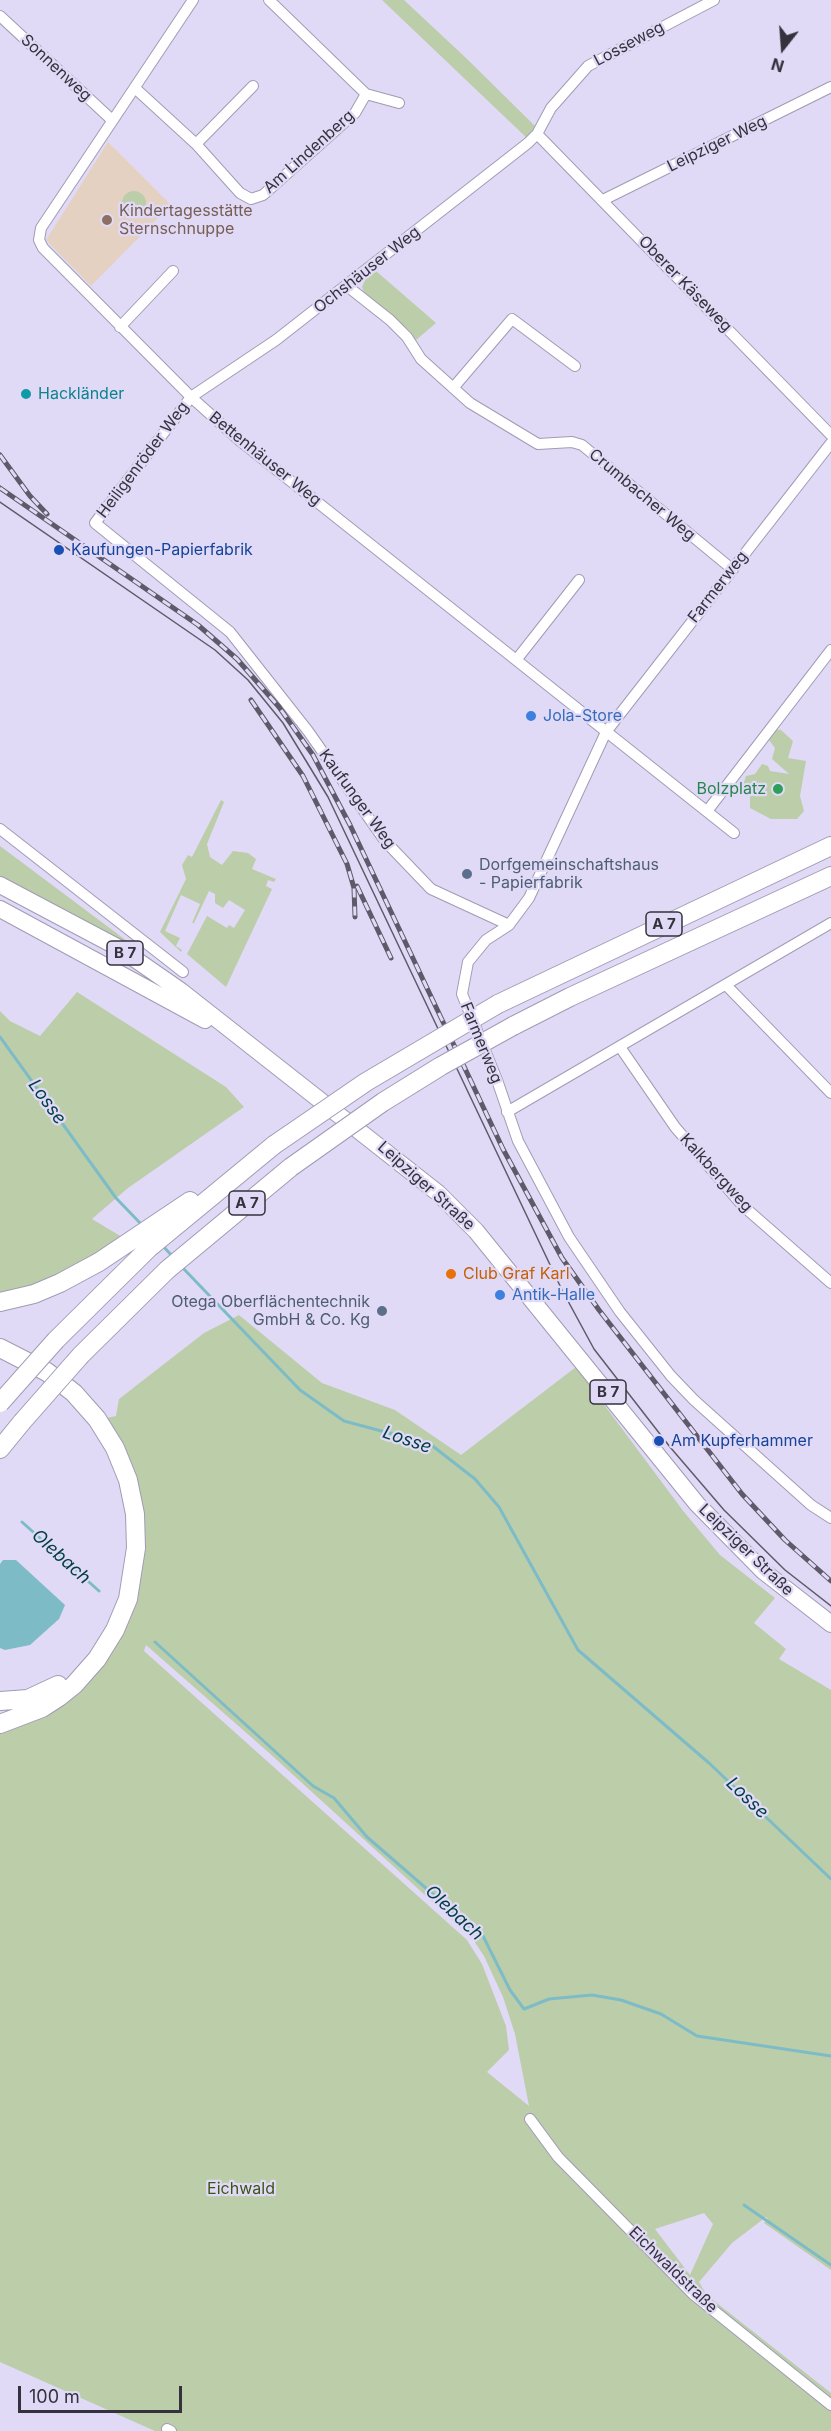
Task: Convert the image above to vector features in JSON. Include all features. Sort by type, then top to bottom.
[{"type":"highway","name":"A 7","points":[[0,1403],[56,1340],[188,1208],[216,1191],[274,1145],[384,1071],[498,1004],[831,846]]},
{"type":"highway","name":"A 7","points":[[0,1449],[81,1355],[139,1296],[203,1239],[291,1167],[383,1102],[441,1066],[570,997],[831,876]]},
{"type":"highway","points":[[0,1302],[51,1287],[99,1262],[188,1208]]},
{"type":"highway","points":[[0,1348],[47,1372],[74,1393],[97,1419],[115,1448],[128,1480],[135,1514],[136,1548],[132,1582],[122,1615],[97,1659],[74,1685],[59,1697],[42,1708],[0,1724]]},
{"type":"highway","points":[[0,1356],[29,1369],[57,1388],[91,1424],[108,1452],[121,1482],[129,1531],[128,1564],[121,1596],[108,1627],[90,1655],[53,1688],[28,1699],[0,1701]]},
{"type":"main road","name":"Leipziger Straße","points":[[0,885],[119,948],[181,991],[238,1039],[391,1154],[476,1230],[697,1504],[763,1571],[831,1624]]},
{"type":"main road","name":"Leipziger Straße","points":[[0,909],[238,1039]]},
{"type":"street","points":[[112,120],[136,89],[193,0]]},
{"type":"street","name":"Am Lindenberg","points":[[269,0],[366,94],[399,103]]},
{"type":"street","name":"Losseweg","points":[[537,134],[551,108],[588,66],[714,0]]},
{"type":"street","name":"Sonnenweg","points":[[0,16],[112,120]]},
{"type":"street","points":[[195,144],[253,86]]},
{"type":"street","name":"Leipziger Weg","points":[[603,200],[831,87]]},
{"type":"street","name":"Am Lindenberg","points":[[136,89],[195,144],[240,193],[251,199],[263,195],[355,113],[366,94]]},
{"type":"street","name":"Bettenhäuser Weg","points":[[112,120],[40,228],[43,248],[191,397],[239,440],[606,732],[708,810],[734,833]]},
{"type":"street","name":"Oberer Käseweg","points":[[537,134],[831,435]]},
{"type":"street","name":"Ochshäuser Weg","points":[[191,397],[276,340],[537,134]]},
{"type":"street","points":[[120,327],[173,271]]},
{"type":"street","name":"Crumbacher Weg","points":[[347,286],[390,320],[406,337],[421,359],[475,406],[538,444],[572,442],[582,445],[732,569]]},
{"type":"street","points":[[453,388],[512,319],[575,366]]},
{"type":"street","name":"Heiligenröder Weg","points":[[95,523],[191,397]]},
{"type":"street","name":"Farmerweg","points":[[606,732],[831,443]]},
{"type":"street","name":"Kaufunger Weg","points":[[95,523],[230,632],[308,730],[386,841],[431,889],[509,925]]},
{"type":"street","points":[[517,659],[579,580]]},
{"type":"street","points":[[708,810],[831,650]]},
{"type":"street","points":[[509,925],[529,898],[606,732]]},
{"type":"street","points":[[0,829],[99,909],[183,972]]},
{"type":"street","points":[[507,1112],[530,1101],[831,923]]},
{"type":"street","name":"Farmerweg","points":[[509,925],[486,940],[468,962],[462,980],[462,993],[497,1080],[518,1141],[569,1237],[620,1312],[671,1376],[811,1505],[831,1518]]},
{"type":"street","points":[[727,986],[831,1093]]},
{"type":"street","name":"Kalkbergweg","points":[[620,1047],[675,1127],[742,1205],[831,1283]]},
{"type":"street","name":"Eichwaldstraße","points":[[530,2119],[558,2157],[693,2294],[831,2405]]},
{"type":"shaded area","name":"Kindertagesstätte Sternschnuppe","points":[[108,142],[171,205],[91,286],[46,240]]},
{"type":"shaded area","points":[[3,1560],[16,1560],[65,1605],[59,1619],[30,1645],[5,1650],[0,1648],[0,1564]]},
{"type":"green space","points":[[382,0],[404,0],[466,58],[538,129],[530,141]]},
{"type":"green space","points":[[134,191],[142,195],[146,203],[142,211],[134,215],[126,211],[122,203],[126,195]]},
{"type":"green space","points":[[376,271],[436,323],[416,340],[410,331],[364,293],[362,287],[365,280]]},
{"type":"green space","points":[[775,729],[781,730],[793,741],[788,758],[806,761],[800,796],[804,811],[797,819],[771,819],[750,808],[750,790],[743,785],[746,776],[755,774],[762,764],[768,766],[770,771],[789,774],[772,759],[775,748],[769,740]]},
{"type":"green space","points":[[221,800],[224,802],[207,844],[210,857],[222,865],[233,851],[248,853],[256,859],[252,869],[276,879],[274,882],[268,880],[266,886],[272,889],[226,987],[187,954],[207,916],[227,928],[229,925],[234,928],[245,910],[229,900],[223,908],[215,903],[215,894],[209,891],[192,923],[200,904],[181,895],[165,931],[180,938],[176,946],[182,950],[181,952],[160,932],[186,879],[182,865],[188,855],[192,857]]},
{"type":"green space","points":[[0,846],[135,947],[138,952],[0,876]]},
{"type":"green space","points":[[77,992],[226,1087],[244,1107],[128,1188],[92,1219],[122,1237],[82,1264],[30,1288],[0,1292],[0,1011],[10,1021],[40,1036]]},
{"type":"green space","name":"Eichwald","points":[[239,1315],[322,1383],[395,1410],[461,1455],[576,1367],[684,1512],[720,1555],[775,1598],[754,1623],[786,1649],[779,1659],[831,1690],[831,2270],[764,2223],[768,2219],[766,2217],[732,2243],[699,2282],[706,2294],[831,2393],[831,2431],[155,2431],[0,2362],[0,1730],[110,1651],[139,1530],[102,1419],[116,1416],[119,1399],[204,1333]],"holes":[[[146,1645],[267,1751],[472,1938],[484,1956],[503,1997],[515,2034],[529,2106],[487,2072],[509,2050],[506,2026],[482,1964],[467,1940],[144,1651]],[[704,2213],[713,2224],[690,2275],[655,2229]]]},
{"type":"waterway","name":"Losse","points":[[0,1037],[116,1198],[141,1224]]},
{"type":"waterway","name":"Losse","points":[[163,1246],[173,1257]]},
{"type":"waterway","name":"Losse","points":[[181,1266],[300,1390],[344,1421],[430,1444],[475,1479],[499,1507],[578,1650],[709,1763],[831,1879]]},
{"type":"waterway","name":"Olebach","points":[[22,1522],[99,1591]]},
{"type":"waterway","name":"Olebach","points":[[155,1642],[313,1786],[334,1798],[367,1837],[472,1928],[481,1932],[510,1990],[524,2009],[549,1999],[592,1995],[621,2000],[661,2014],[697,2036],[831,2056]]},
{"type":"waterway","points":[[744,2205],[831,2265]]},
{"type":"tram line","points":[[0,502],[215,650],[248,680],[283,723],[328,797],[562,1290],[594,1349],[670,1447],[724,1510],[785,1570],[831,1606]]},
{"type":"railway","points":[[0,455],[30,496],[47,514]]},
{"type":"railway","points":[[0,488],[198,625],[237,659],[279,707],[313,755],[350,825],[503,1149],[562,1258],[599,1310],[742,1494],[785,1540],[831,1581]]},
{"type":"railway","points":[[251,700],[303,776],[347,864],[354,888],[355,917]]},
{"type":"railway","points":[[357,886],[391,958]]},
{"type":"place","name":"Kindertagesstätte Sternschnuppe","points":[[107,220]]},
{"type":"place","name":"Hackländer","points":[[26,394]]},
{"type":"place","name":"Kaufungen-Papierfabrik","points":[[59,550]]},
{"type":"place","name":"Jola-Store","points":[[531,716]]},
{"type":"place","name":"Bolzplatz","points":[[778,789]]},
{"type":"place","name":"Dorfgemeinschaftshaus - Papierfabrik","points":[[467,874]]},
{"type":"place","name":"Club Graf Karl","points":[[451,1274]]},
{"type":"place","name":"Antik-Halle","points":[[500,1295]]},
{"type":"place","name":"Otega Oberflächentechnik GmbH & Co. Kg","points":[[382,1311]]},
{"type":"place","name":"Am Kupferhammer","points":[[659,1441]]}]
